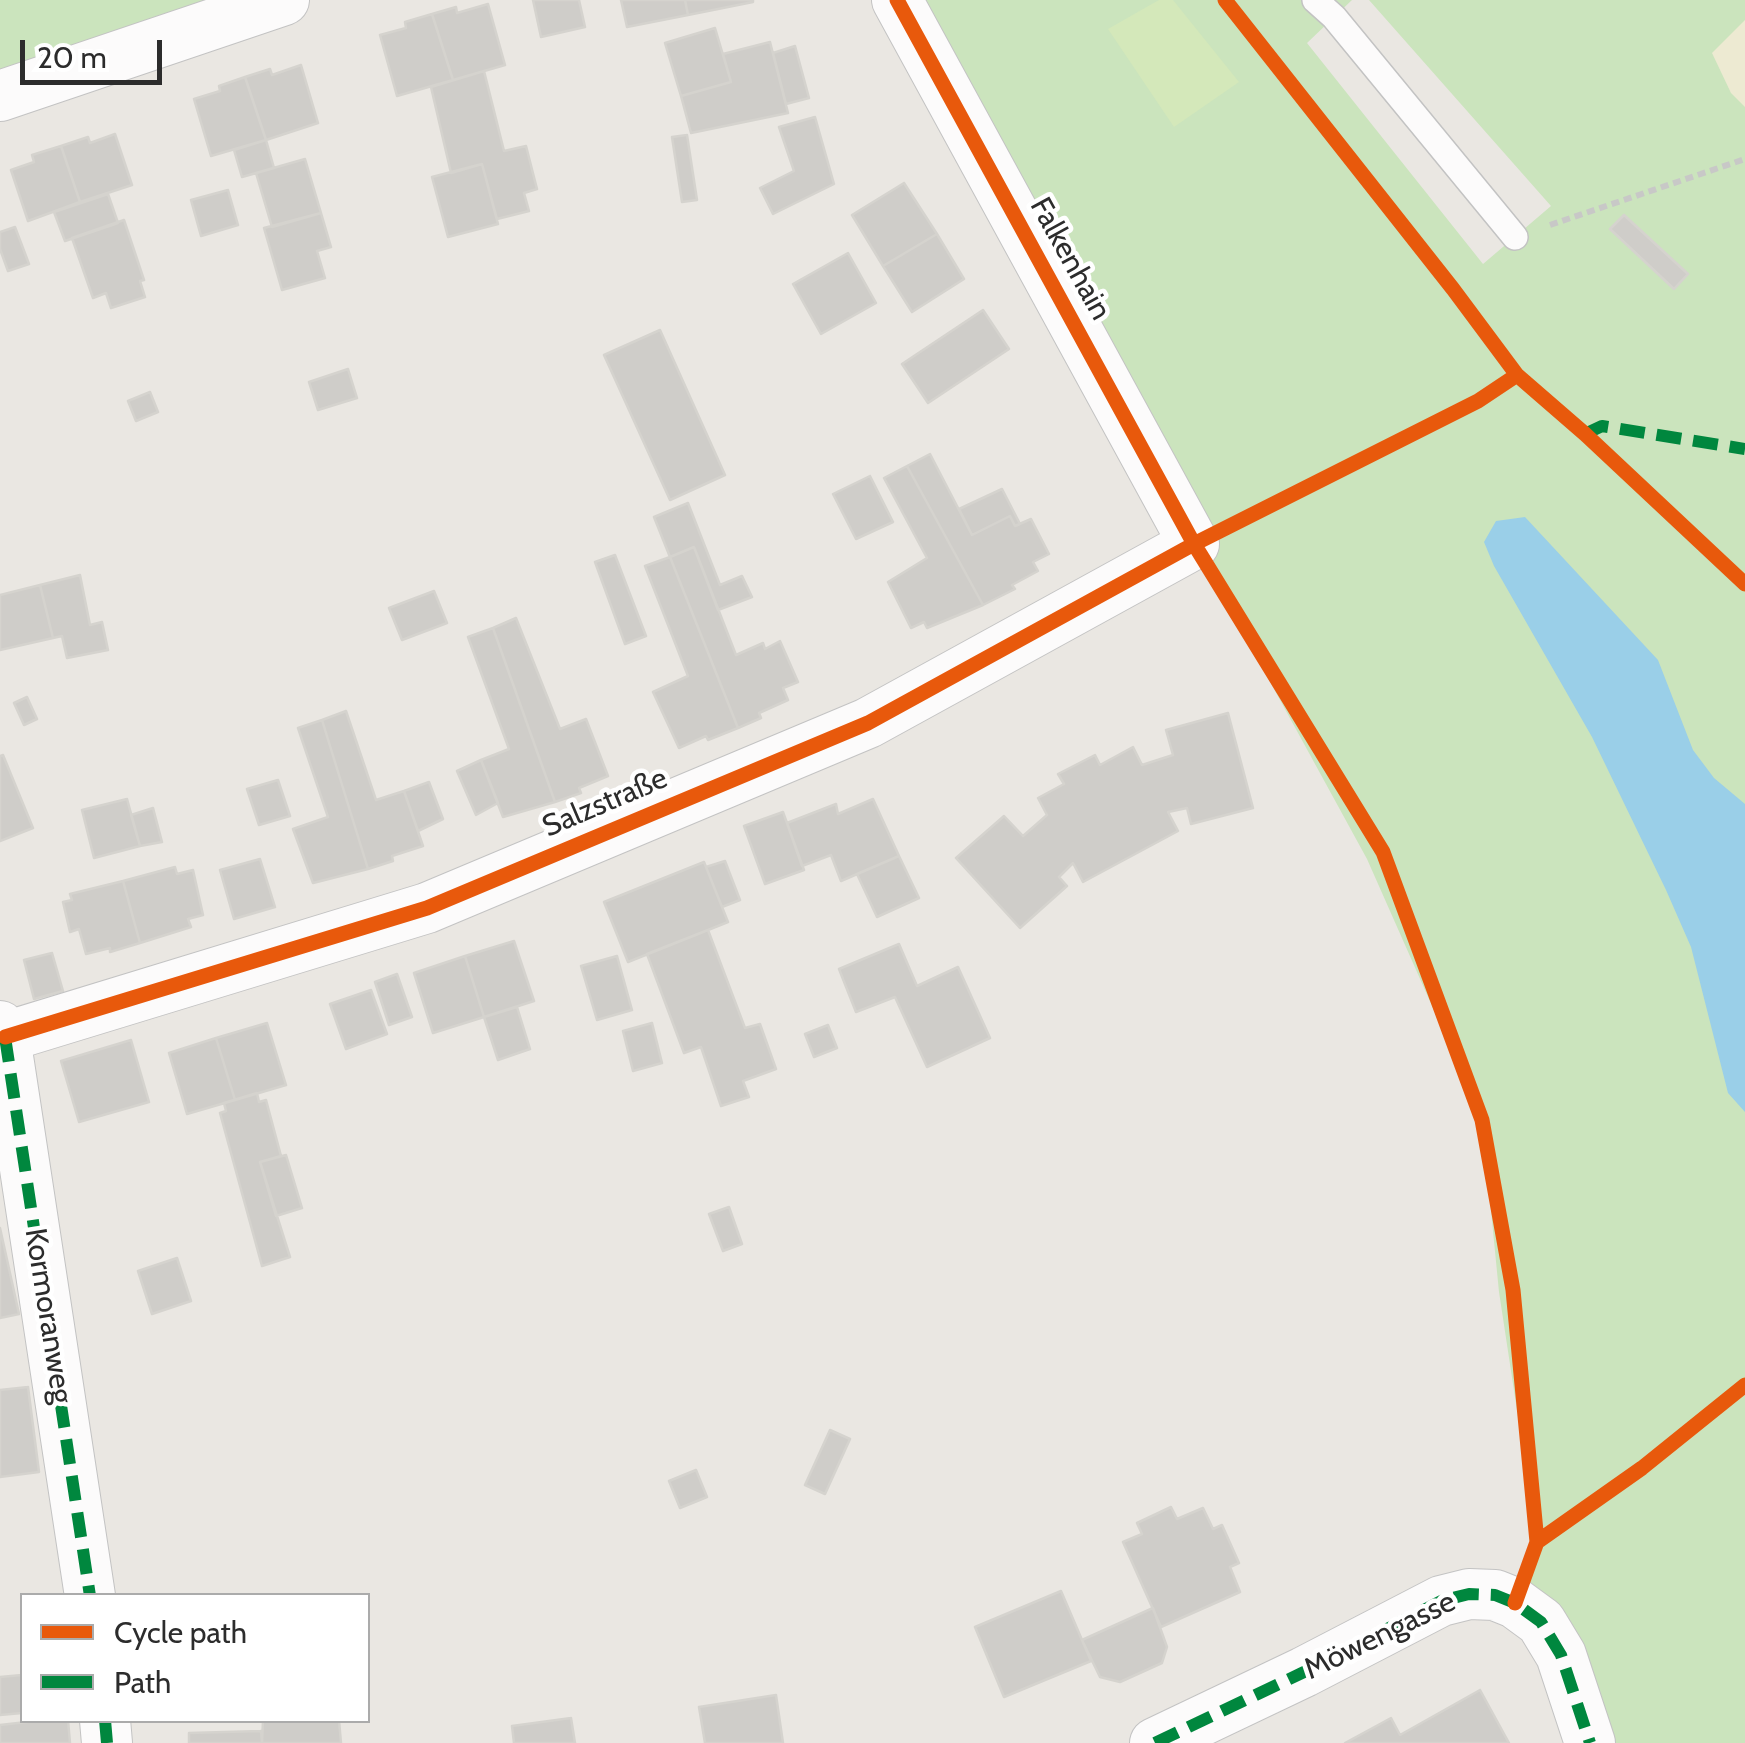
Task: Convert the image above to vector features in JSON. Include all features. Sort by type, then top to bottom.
[{"type":"street","points":[[0,96],[284,0]]},
{"type":"street","name":"Falkenhain","points":[[898,0],[1194,544]]},
{"type":"street","name":"Salzstraße","points":[[3,1032],[427,908],[868,723],[1194,544]]},
{"type":"street","name":"Kormoranweg","points":[[3,1032],[90,1593]]},
{"type":"street","name":"Möwengasse","points":[[1155,1743],[1304,1672],[1441,1600],[1468,1594],[1495,1595],[1515,1603],[1542,1622],[1560,1655],[1590,1743]]},
{"type":"lane","points":[[1315,0],[1334,17],[1515,237]]},
{"type":"path","points":[[1515,237],[1745,159]]},
{"type":"green space","points":[[0,0],[284,0],[0,96]]},
{"type":"green space","points":[[897,0],[1352,0],[1307,43],[1483,264],[1551,206],[1369,0],[1745,0],[1745,1743],[1590,1743],[1515,1603],[1537,1542],[1499,1292],[1482,1119],[1367,859]]},
{"type":"green space","points":[[1159,0],[1173,0],[1239,82],[1174,127],[1108,29]]},
{"type":"sand","points":[[1745,20],[1745,107],[1731,93],[1712,53]]},
{"type":"water","points":[[1525,517],[1658,660],[1693,750],[1714,778],[1745,804],[1745,1112],[1728,1093],[1691,947],[1666,890],[1592,737],[1484,542],[1496,521]]},
{"type":"building","points":[[533,0],[579,0],[585,27],[541,37]]},
{"type":"building","points":[[621,0],[685,0],[688,15],[627,27]]},
{"type":"building","points":[[685,0],[753,0],[753,2],[688,15]]},
{"type":"building","points":[[488,4],[505,65],[453,80],[432,14],[456,7],[457,13]]},
{"type":"building","points":[[432,14],[453,80],[397,96],[380,35],[406,28],[405,22]]},
{"type":"building","points":[[715,28],[731,82],[681,96],[665,43]]},
{"type":"building","points":[[770,42],[788,113],[691,133],[681,96],[731,82],[723,54]]},
{"type":"building","points":[[795,46],[809,98],[786,104],[773,53]]},
{"type":"building","points":[[301,65],[318,123],[266,140],[245,77],[270,69],[272,75]]},
{"type":"building","points":[[484,71],[504,151],[526,146],[537,189],[524,193],[529,211],[497,219],[482,164],[451,173],[431,87]]},
{"type":"building","points":[[245,77],[266,140],[211,156],[194,99]]},
{"type":"building","points":[[815,117],[834,184],[773,214],[760,188],[794,171],[779,127]]},
{"type":"building","points":[[115,134],[132,185],[80,202],[61,146],[88,137],[90,143]]},
{"type":"building","points":[[687,135],[697,200],[682,202],[672,137]]},
{"type":"building","points":[[266,140],[274,168],[242,177],[234,150]]},
{"type":"building","points":[[61,146],[80,202],[28,221],[11,170],[34,162],[32,155]]},
{"type":"building","points":[[305,159],[321,213],[272,227],[256,173]]},
{"type":"building","points":[[482,164],[498,224],[448,237],[432,177]]},
{"type":"building","points":[[904,183],[937,234],[883,266],[852,215]]},
{"type":"building","points":[[228,190],[238,225],[201,236],[191,200]]},
{"type":"building","points":[[108,194],[118,223],[65,241],[54,212]]},
{"type":"building","points":[[321,213],[331,247],[317,251],[325,278],[282,290],[264,228]]},
{"type":"building","points":[[1624,215],[1688,274],[1674,289],[1610,229]]},
{"type":"building","points":[[124,220],[144,280],[140,281],[145,297],[111,308],[106,293],[93,298],[72,238]]},
{"type":"building","points":[[15,227],[29,264],[8,271],[0,249],[0,232]]},
{"type":"building","points":[[937,234],[964,279],[912,312],[883,266]]},
{"type":"building","points":[[848,253],[876,303],[821,334],[793,284]]},
{"type":"building","points":[[983,310],[1009,349],[928,403],[902,364]]},
{"type":"building","points":[[660,330],[725,475],[670,500],[604,355]]},
{"type":"building","points":[[348,369],[357,398],[318,410],[309,382]]},
{"type":"building","points":[[150,392],[158,412],[136,421],[128,401]]},
{"type":"building","points":[[930,454],[972,535],[1010,516],[1015,526],[1031,519],[1049,554],[1033,562],[1038,571],[1012,585],[1015,589],[983,605],[907,466]]},
{"type":"building","points":[[907,466],[983,605],[927,628],[924,622],[911,628],[888,582],[927,558],[884,478]]},
{"type":"building","points":[[870,476],[893,522],[856,539],[833,494]]},
{"type":"building","points":[[1002,489],[1020,524],[1015,526],[1010,516],[972,535],[959,509]]},
{"type":"building","points":[[688,503],[720,585],[742,576],[752,597],[718,610],[694,547],[670,557],[654,517]]},
{"type":"building","points":[[694,547],[736,655],[763,643],[765,649],[780,641],[798,682],[783,688],[788,700],[738,728],[670,557]]},
{"type":"building","points":[[615,555],[646,636],[625,644],[595,562]]},
{"type":"building","points":[[670,557],[738,728],[679,748],[653,692],[688,676],[645,566]]},
{"type":"building","points":[[80,575],[90,625],[102,622],[108,650],[67,658],[62,636],[53,638],[40,585]]},
{"type":"building","points":[[40,585],[53,638],[0,650],[0,595]]},
{"type":"building","points":[[434,591],[447,623],[402,640],[389,608]]},
{"type":"building","points":[[516,618],[560,729],[586,719],[608,776],[579,788],[581,793],[555,802],[493,628]]},
{"type":"building","points":[[493,628],[555,802],[503,817],[481,760],[509,749],[468,637]]},
{"type":"building","points":[[27,697],[37,719],[24,725],[14,703]]},
{"type":"building","points":[[346,711],[376,800],[404,791],[423,846],[368,869],[322,720]]},
{"type":"building","points":[[1228,713],[1253,808],[1191,824],[1187,808],[1168,812],[1178,831],[1083,882],[1073,863],[1059,877],[1067,886],[1020,928],[956,858],[1004,816],[1023,836],[1047,815],[1038,798],[1064,784],[1058,774],[1095,755],[1100,765],[1133,747],[1142,765],[1173,755],[1166,730]]},
{"type":"building","points":[[322,720],[368,869],[313,883],[293,829],[328,817],[298,728]]},
{"type":"building","points":[[3,755],[33,828],[0,841],[0,756]]},
{"type":"building","points":[[481,760],[498,803],[476,815],[457,771]]},
{"type":"building","points":[[278,780],[290,816],[259,825],[247,789]]},
{"type":"building","points":[[429,782],[443,819],[418,831],[404,791]]},
{"type":"building","points":[[127,799],[140,846],[94,858],[82,810]]},
{"type":"building","points":[[873,799],[899,856],[841,881],[831,855],[802,866],[787,823],[836,804],[838,814]]},
{"type":"building","points":[[153,808],[162,842],[140,846],[131,815]]},
{"type":"building","points":[[783,812],[804,870],[765,884],[744,826]]},
{"type":"building","points":[[899,856],[919,898],[877,917],[857,874]]},
{"type":"building","points":[[260,859],[275,907],[234,919],[220,870]]},
{"type":"building","points":[[725,861],[740,900],[722,907],[706,867]]},
{"type":"building","points":[[704,862],[728,922],[628,962],[604,902]]},
{"type":"building","points":[[175,867],[177,874],[193,870],[203,915],[188,919],[191,927],[140,943],[123,881]]},
{"type":"building","points":[[123,881],[140,943],[86,954],[79,929],[70,932],[63,902],[72,900],[70,894]]},
{"type":"building","points":[[708,930],[745,1028],[760,1024],[776,1069],[743,1081],[749,1097],[721,1106],[701,1047],[684,1053],[647,954]]},
{"type":"building","points":[[514,941],[534,1001],[484,1017],[465,956]]},
{"type":"building","points":[[899,944],[917,986],[958,967],[990,1038],[927,1067],[895,997],[856,1012],[839,969]]},
{"type":"building","points":[[52,953],[63,991],[34,999],[24,960]]},
{"type":"building","points":[[465,956],[484,1017],[433,1033],[414,973]]},
{"type":"building","points":[[617,956],[632,1010],[597,1020],[581,966]]},
{"type":"building","points":[[397,974],[412,1017],[389,1025],[375,982]]},
{"type":"building","points":[[371,990],[387,1034],[346,1049],[330,1004]]},
{"type":"building","points":[[517,1007],[530,1049],[498,1060],[484,1017]]},
{"type":"building","points":[[267,1023],[286,1085],[235,1100],[216,1038]]},
{"type":"building","points":[[652,1023],[662,1063],[633,1071],[623,1031]]},
{"type":"building","points":[[828,1025],[837,1048],[814,1057],[805,1034]]},
{"type":"building","points":[[216,1038],[235,1100],[187,1114],[169,1053]]},
{"type":"building","points":[[131,1040],[149,1102],[79,1122],[61,1061]]},
{"type":"building","points":[[257,1093],[259,1102],[266,1100],[281,1156],[260,1162],[290,1257],[262,1266],[220,1113],[226,1111],[224,1103]]},
{"type":"building","points":[[286,1155],[302,1208],[276,1216],[260,1162]]},
{"type":"building","points":[[729,1207],[742,1244],[723,1251],[709,1214]]},
{"type":"building","points":[[0,1228],[19,1314],[0,1318]]},
{"type":"building","points":[[177,1258],[191,1301],[152,1314],[138,1271]]},
{"type":"building","points":[[28,1387],[39,1472],[0,1477],[0,1390]]},
{"type":"building","points":[[830,1430],[850,1439],[825,1494],[805,1485]]},
{"type":"building","points":[[696,1470],[707,1497],[680,1508],[669,1481]]},
{"type":"building","points":[[1171,1507],[1177,1519],[1203,1508],[1213,1529],[1222,1525],[1239,1563],[1230,1567],[1240,1592],[1161,1627],[1123,1542],[1142,1534],[1137,1523]]},
{"type":"building","points":[[1061,1591],[1091,1661],[1004,1697],[975,1627]]},
{"type":"building","points":[[1153,1608],[1167,1647],[1162,1663],[1120,1682],[1100,1677],[1082,1640]]},
{"type":"building","points":[[20,1675],[20,1713],[0,1715],[0,1677]]},
{"type":"building","points":[[1480,1690],[1509,1743],[1345,1743],[1391,1718],[1400,1735]]},
{"type":"building","points":[[776,1695],[783,1743],[705,1743],[699,1707]]},
{"type":"building","points":[[571,1718],[575,1743],[514,1743],[512,1726]]},
{"type":"building","points":[[68,1723],[70,1743],[0,1743],[0,1725]]},
{"type":"building","points":[[263,1723],[339,1723],[341,1743],[262,1743]]},
{"type":"building","points":[[261,1731],[262,1743],[189,1743],[189,1733]]},
{"type":"marked path","points":[[1585,434],[1602,426],[1745,449]]},
{"type":"marked path","points":[[5,1037],[90,1593]]},
{"type":"marked path","points":[[1155,1743],[1441,1601],[1469,1594],[1495,1595],[1515,1603],[1541,1622],[1561,1655],[1590,1743]]},
{"type":"marked path","points":[[105,1723],[107,1743]]},
{"type":"cycle path","points":[[897,0],[1194,544],[1383,852],[1482,1120],[1513,1290],[1537,1542]]},
{"type":"cycle path","points":[[1225,0],[1517,375],[1745,584]]},
{"type":"cycle path","points":[[5,1037],[427,908],[868,723],[1194,544],[1478,401],[1517,375]]},
{"type":"cycle path","points":[[1515,1603],[1537,1542],[1642,1468],[1745,1385]]}]
